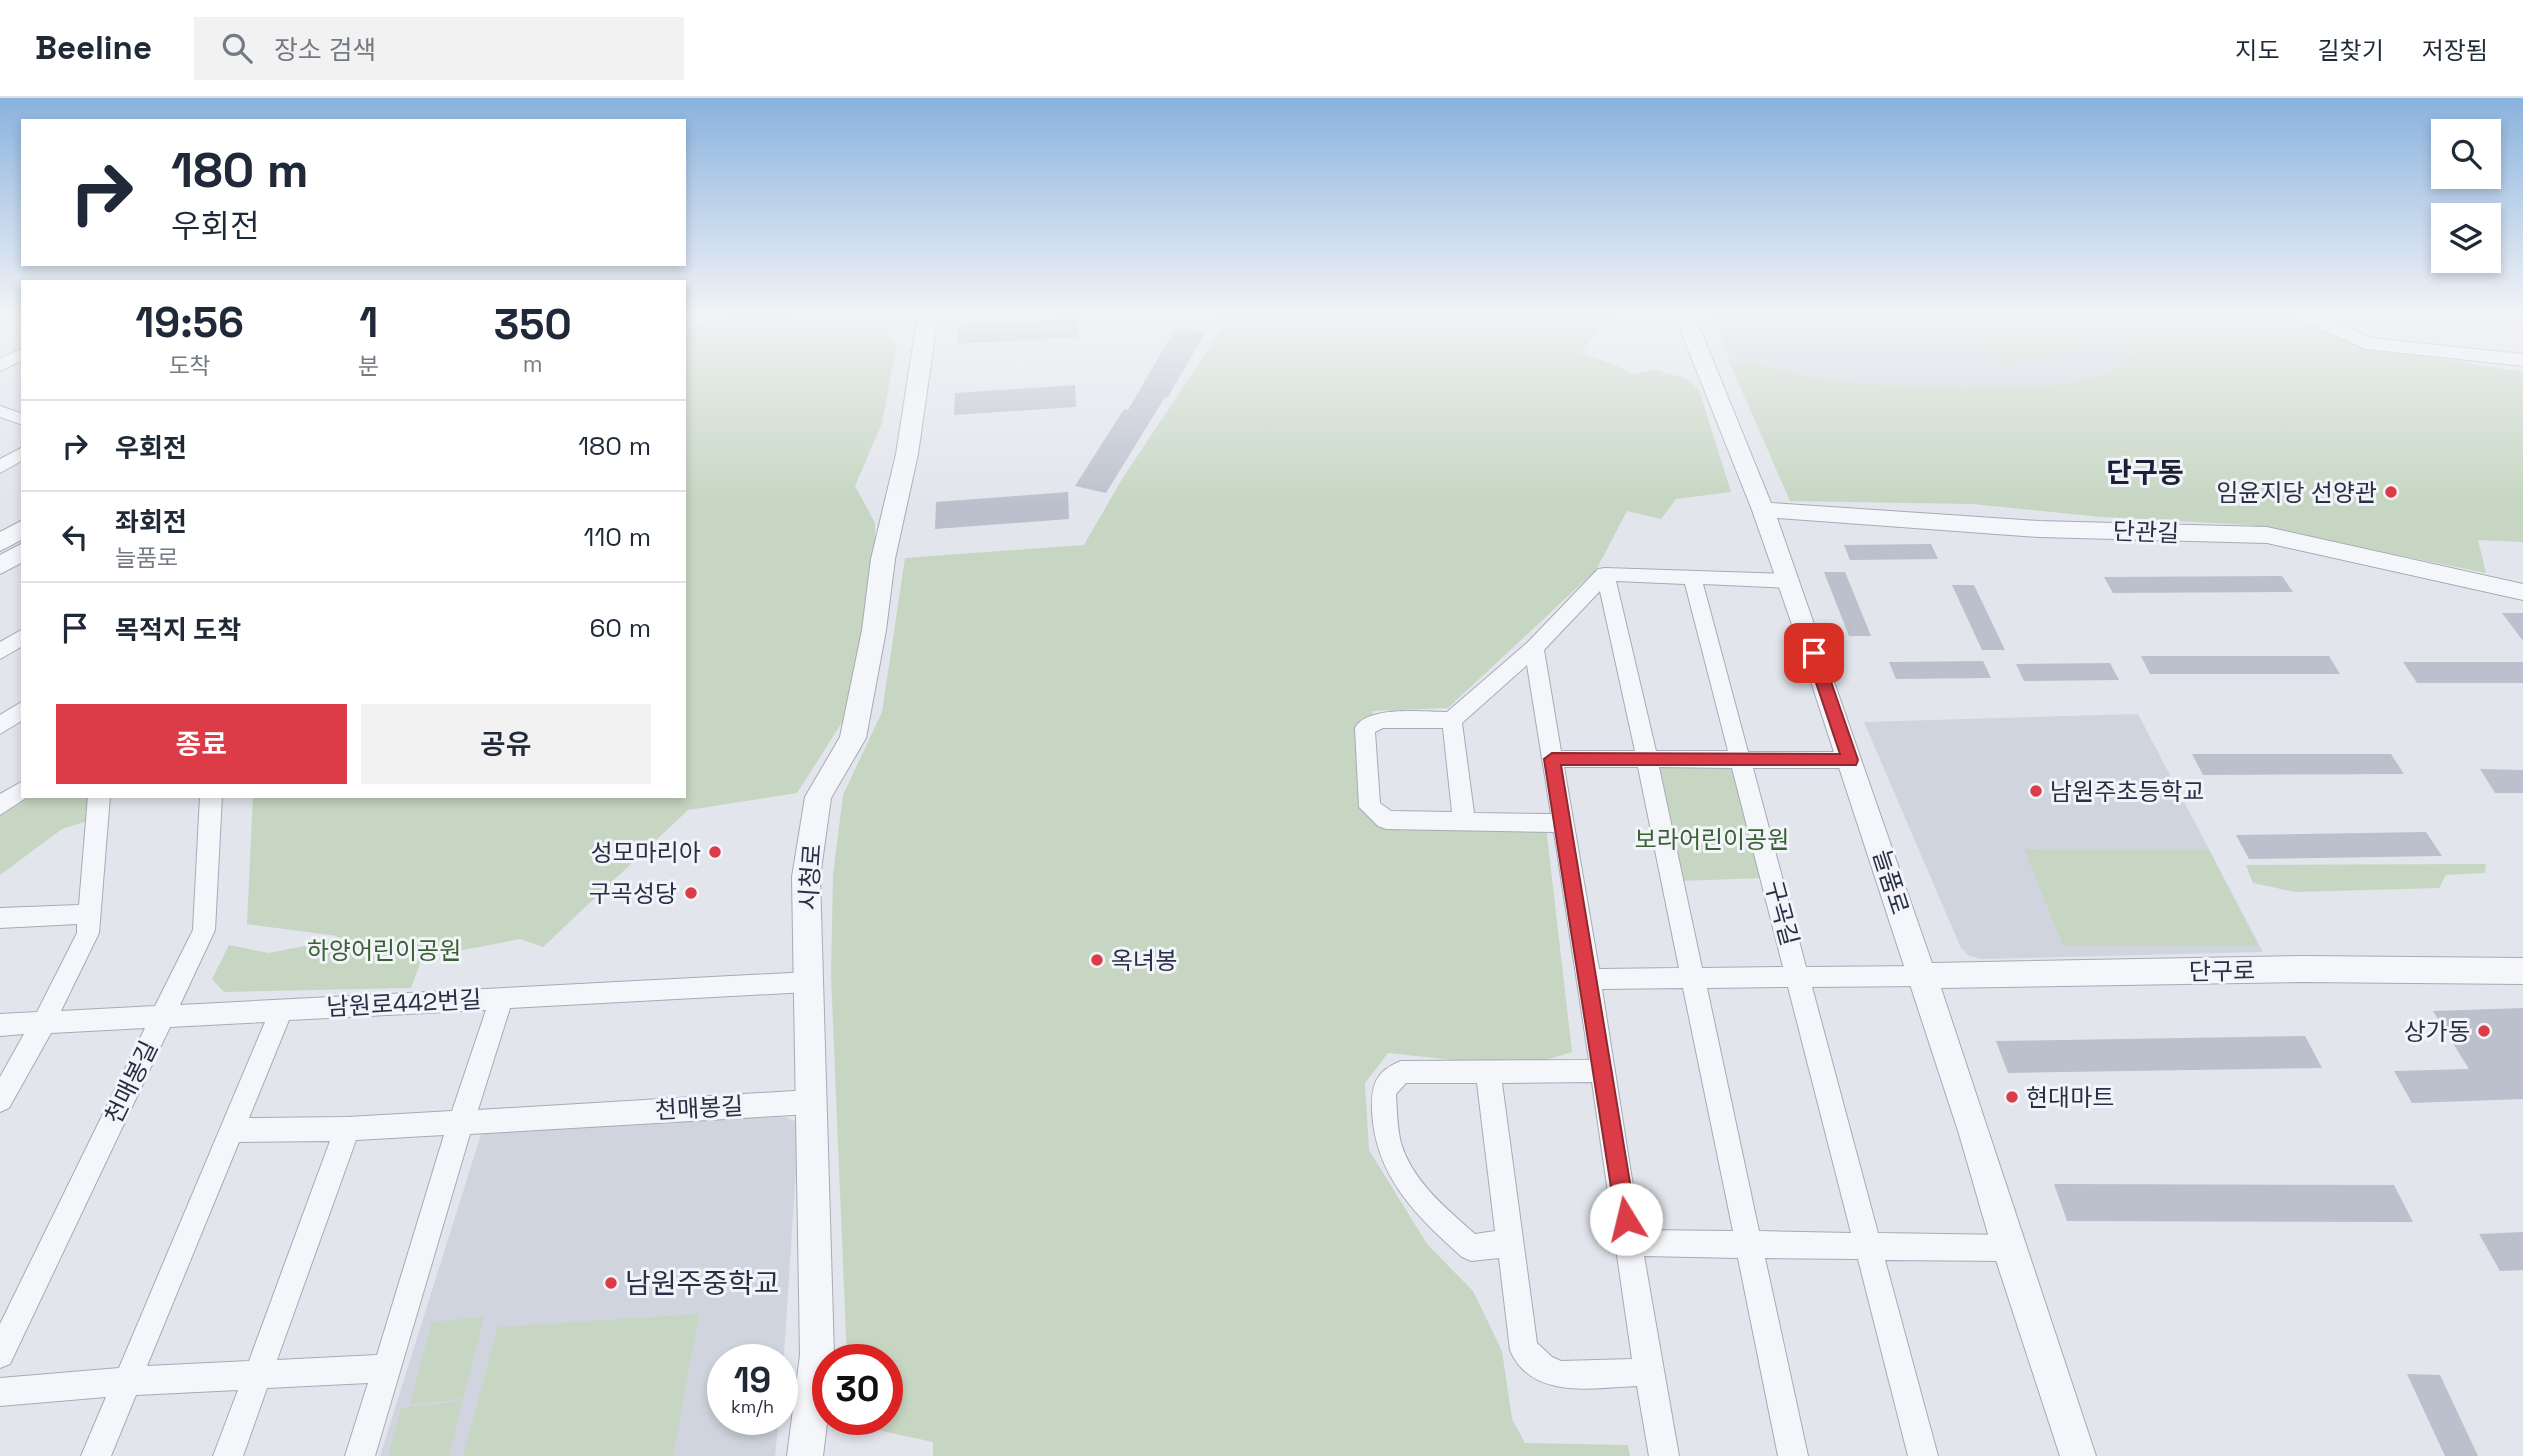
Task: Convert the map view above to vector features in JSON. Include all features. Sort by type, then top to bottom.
[{"type":"street","name":"시청로","points":[[806,1456],[817,1355],[806,877],[818,797],[853,738],[874,630],[883,559],[907,454],[918,377]]},
{"type":"street","name":"늘품로","points":[[1710,377],[1763,510],[1850,760],[1975,1134],[2009,1248],[2078,1456]]},
{"type":"street","points":[[0,411],[21,419]]},
{"type":"street","points":[[0,467],[21,453]]},
{"type":"street","name":"단관길","points":[[1763,510],[2039,528],[2267,535],[2523,592]]},
{"type":"street","points":[[0,543],[21,529]]},
{"type":"street","points":[[0,566],[21,552]]},
{"type":"street","points":[[1605,574],[1693,580],[1788,581]]},
{"type":"street","points":[[1562,823],[1386,820],[1370,807],[1364,728],[1380,720],[1452,719],[1534,648],[1605,574]]},
{"type":"street","points":[[1605,574],[1647,759],[1793,1456]]},
{"type":"street","name":"구곡길","points":[[1693,580],[1923,1456]]},
{"type":"street","points":[[0,652],[21,637]]},
{"type":"street","points":[[1534,648],[1589,979],[1648,1372],[1664,1456]]},
{"type":"street","points":[[0,726],[21,710]]},
{"type":"street","points":[[1452,719],[1464,820]]},
{"type":"street","points":[[1552,759],[1850,760]]},
{"type":"street","points":[[0,806],[21,790]]},
{"type":"street","points":[[0,1100],[43,1024],[88,933],[99,798]]},
{"type":"street","name":"천매봉길","points":[[0,1354],[204,930],[211,798]]},
{"type":"street","points":[[0,918],[88,914]]},
{"type":"street","name":"단구로","points":[[1922,976],[2303,969],[2523,971]]},
{"type":"street","points":[[1589,979],[1922,976]]},
{"type":"street","name":"남원로442번길","points":[[0,1025],[808,982]]},
{"type":"street","points":[[360,1456],[461,1122],[502,998]]},
{"type":"street","points":[[96,1456],[281,1011]]},
{"type":"street","points":[[1508,1243],[1471,1248],[1441,1221],[1398,1172],[1388,1143],[1383,1090],[1401,1072],[1602,1071]]},
{"type":"street","points":[[1488,1073],[1524,1350],[1542,1367],[1560,1375],[1648,1372]]},
{"type":"street","name":"천매봉길","points":[[231,1130],[346,1129],[810,1102]]},
{"type":"street","points":[[228,1456],[346,1129]]},
{"type":"street","points":[[1630,1243],[1749,1247],[2009,1248]]},
{"type":"street","points":[[0,1392],[258,1373],[388,1368]]},
{"type":"shaded area","points":[[1814,377],[2091,377],[2061,384],[1982,387],[1876,384]]},
{"type":"shaded area","name":"남원주초등학교","points":[[2138,714],[2263,952],[1980,959],[1968,955],[1961,948],[1864,722]]},
{"type":"shaded area","name":"남원주중학교","points":[[785,1117],[799,1123],[785,1344],[707,1344],[707,1435],[777,1435],[775,1456],[380,1456],[482,1131],[487,1125]]},
{"type":"green space","name":"하양어린이공원","points":[[686,377],[891,377],[882,423],[855,486],[875,523],[875,559],[846,716],[797,793],[688,810],[543,947],[520,939],[458,951],[426,947],[411,988],[224,992],[212,979],[229,945],[269,953],[330,941],[337,936],[247,924],[253,798],[686,798]]},
{"type":"green space","points":[[1190,377],[1683,377],[1699,390],[1731,492],[1676,499],[1661,519],[1627,511],[1596,570],[1448,708],[1373,711],[1362,761],[1389,826],[1546,826],[1572,1052],[1542,1061],[1454,1060],[1388,1053],[1365,1083],[1369,1150],[1427,1244],[1473,1291],[1502,1351],[1512,1419],[1525,1443],[1628,1445],[1630,1456],[933,1456],[933,1442],[900,1435],[903,1435],[903,1344],[846,1344],[831,976],[833,875],[843,795],[882,712],[905,558],[1084,545],[1122,479]]},
{"type":"green space","points":[[1736,377],[1814,377],[1876,384],[1982,387],[2061,384],[2091,377],[2523,377],[2523,542],[2478,540],[2486,573],[2251,525],[2101,517],[1972,504],[1790,501]]},
{"type":"green space","name":"보라어린이공원","points":[[1732,764],[1763,878],[1679,881],[1660,766]]},
{"type":"green space","points":[[21,798],[91,798],[87,821],[62,829],[0,875],[0,815]]},
{"type":"green space","points":[[2024,849],[2209,850],[2258,946],[2063,945]]},
{"type":"green space","points":[[2486,864],[2485,873],[2446,875],[2439,888],[2295,892],[2253,883],[2246,865]]},
{"type":"green space","points":[[699,1314],[673,1456],[463,1456],[498,1327]]},
{"type":"green space","points":[[484,1317],[463,1399],[410,1404],[432,1322]]},
{"type":"green space","points":[[462,1401],[449,1456],[388,1456],[401,1408]]},
{"type":"building","points":[[1147,377],[1179,377],[1106,493],[1075,486],[1124,409],[1128,410]]},
{"type":"building","points":[[1075,385],[1076,407],[954,415],[955,393]]},
{"type":"building","points":[[1068,492],[1069,519],[935,529],[936,502]]},
{"type":"building","points":[[1931,544],[1938,559],[1850,560],[1844,545]]},
{"type":"building","points":[[1824,572],[1845,572],[1871,636],[1849,636]]},
{"type":"building","points":[[2282,576],[2293,592],[2113,593],[2104,577]]},
{"type":"building","points":[[1952,585],[1974,585],[2005,650],[1982,650]]},
{"type":"building","points":[[2502,613],[2523,613],[2523,641]]},
{"type":"building","points":[[2141,656],[2329,656],[2340,674],[2150,674]]},
{"type":"building","points":[[1983,661],[1991,678],[1896,679],[1889,662]]},
{"type":"building","points":[[2403,662],[2523,662],[2523,683],[2417,683]]},
{"type":"building","points":[[2110,663],[2119,680],[2024,681],[2016,664]]},
{"type":"building","points":[[2192,754],[2391,754],[2404,774],[2203,775]]},
{"type":"building","points":[[2480,769],[2523,770],[2523,793],[2495,793]]},
{"type":"building","points":[[2426,832],[2442,856],[2249,859],[2236,835]]},
{"type":"building","points":[[2523,1008],[2523,1099],[2412,1103],[2394,1071],[2469,1069],[2433,1011]]},
{"type":"building","points":[[2305,1036],[2322,1068],[2008,1073],[1996,1041]]},
{"type":"building","points":[[2054,1184],[2394,1185],[2413,1222],[2067,1221]]},
{"type":"building","points":[[2523,1232],[2523,1270],[2500,1271],[2479,1234]]},
{"type":"building","points":[[2407,1374],[2440,1375],[2478,1456],[2445,1456]]},
{"type":"place","name":"임윤지당 선양관","points":[[2391,492]]},
{"type":"place","name":"남원주초등학교","points":[[2036,791]]},
{"type":"place","name":"성모마리아","points":[[715,852]]},
{"type":"place","name":"구곡성당","points":[[691,893]]},
{"type":"place","name":"옥녀봉","points":[[1097,960]]},
{"type":"place","name":"상가동","points":[[2484,1031]]},
{"type":"place","name":"현대마트","points":[[2012,1097]]},
{"type":"place","name":"남원주중학교","points":[[611,1283]]},
{"type":"district","name":"단구동","points":[[2145,472]]},
{"type":"route","points":[[1626,1219],[1552,759],[1850,760],[1814,653]]}]
